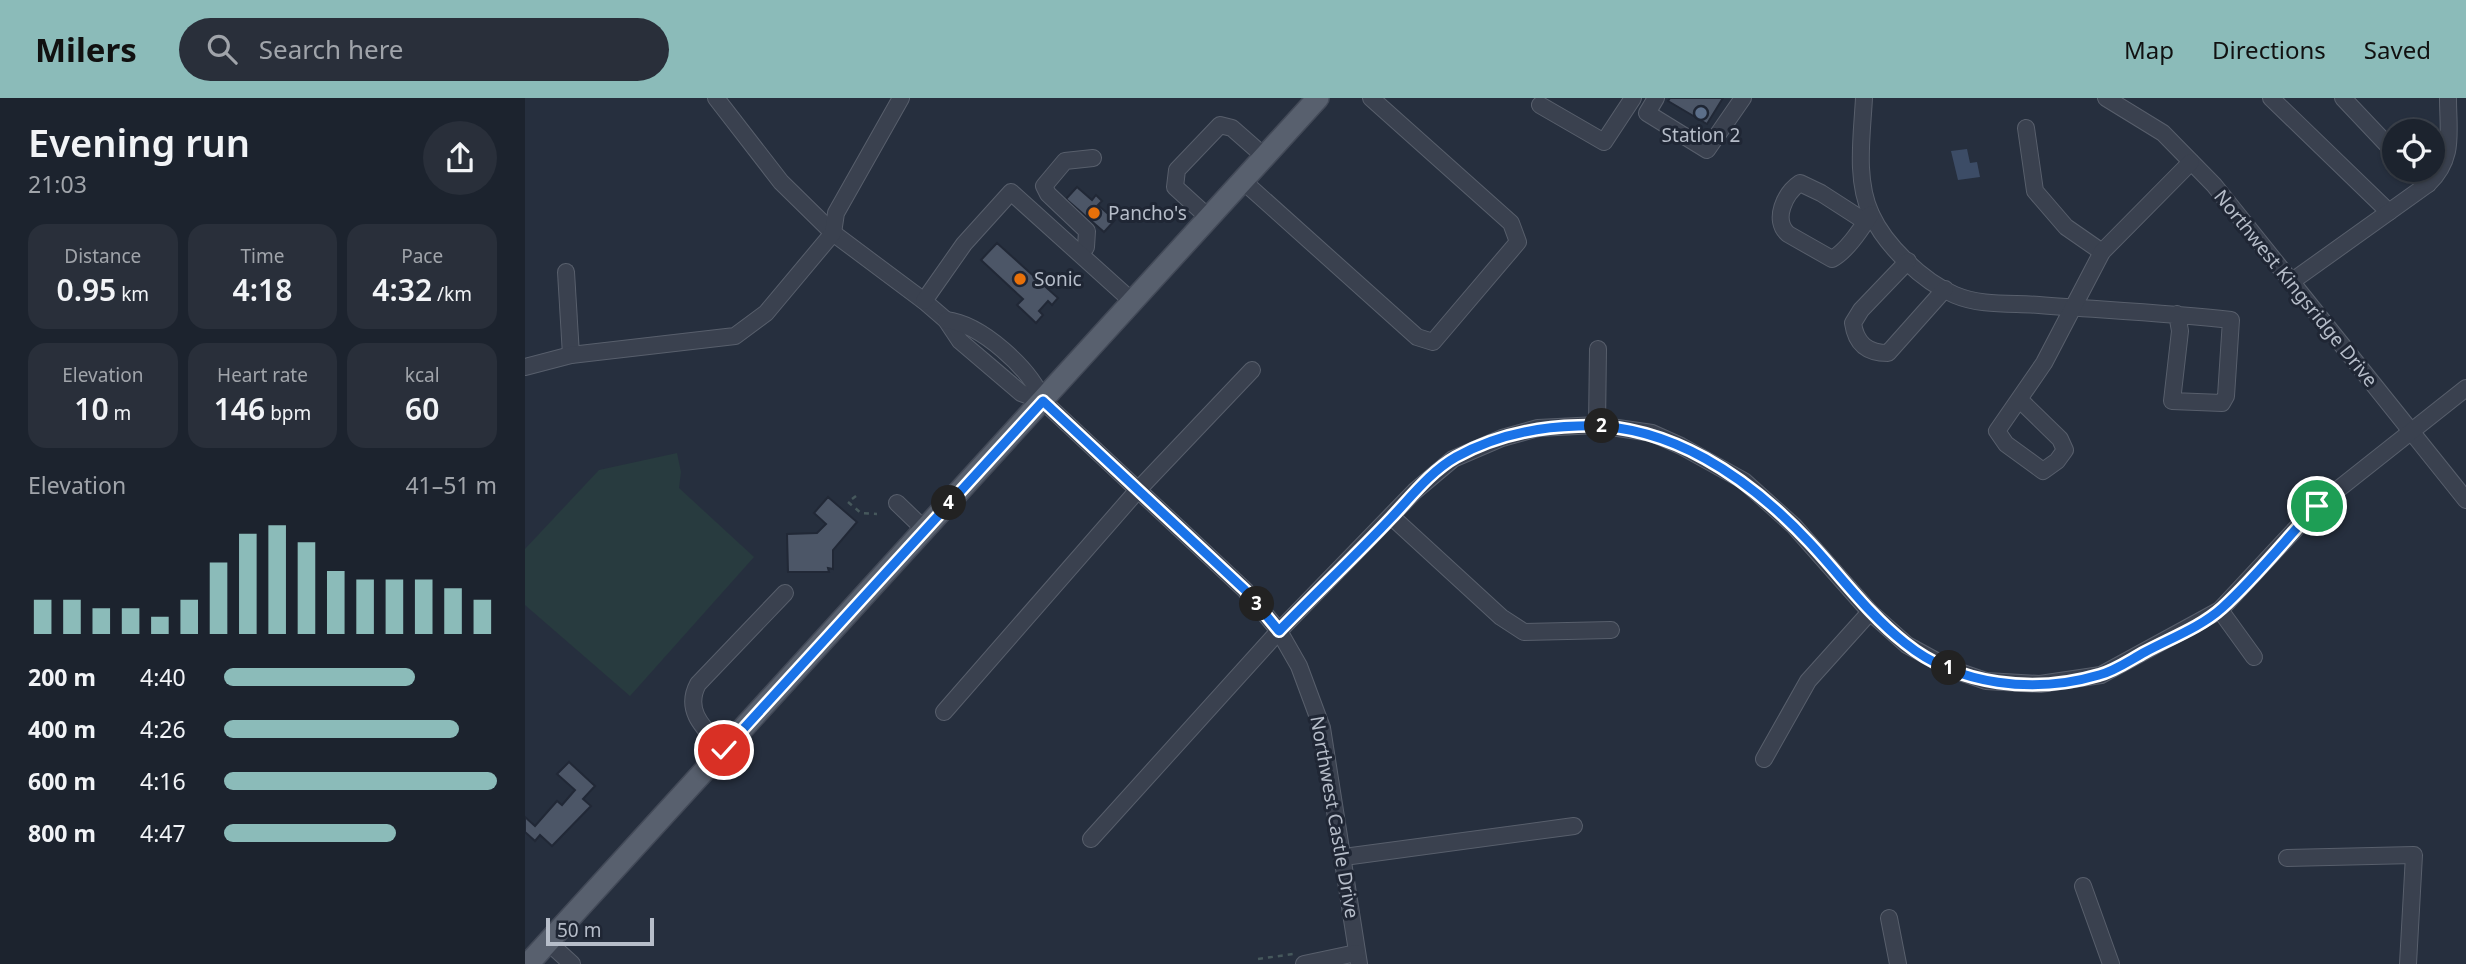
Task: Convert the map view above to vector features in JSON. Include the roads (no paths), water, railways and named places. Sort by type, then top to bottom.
[{"type":"main road","points":[[527,964],[1318,98]]},
{"type":"street","name":"Northwest Castle Drive","points":[[716,98],[781,182],[833,233],[924,301],[946,320],[960,341],[1021,393],[1043,401],[1245,590],[1279,631],[1299,666],[1322,728],[1358,959]]},
{"type":"street","points":[[525,367],[571,355],[735,336],[766,313],[833,233],[836,213],[901,98]]},
{"type":"street","points":[[1243,181],[1417,337],[1433,342],[1518,242],[1511,223],[1371,98]]},
{"type":"street","points":[[1540,105],[1604,142],[1633,98]]},
{"type":"street","points":[[1656,98],[1647,113],[1707,150],[1743,98]]},
{"type":"street","points":[[1864,98],[1861,166],[1868,218],[1840,254],[1832,259],[1788,234],[1782,229],[1780,219],[1791,189],[1800,183],[1868,218],[1908,261],[1955,295],[1991,304],[2177,314],[2231,320],[2226,396],[2222,403],[2172,401],[2180,331],[2177,314]]},
{"type":"street","name":"Northwest Kingsridge Drive","points":[[2106,98],[2163,133],[2191,162],[2466,500]]},
{"type":"street","points":[[2271,98],[2389,212]]},
{"type":"street","points":[[2343,98],[2382,139]]},
{"type":"street","points":[[2291,282],[2428,184],[2443,170],[2449,151],[2448,98]]},
{"type":"street","points":[[1209,218],[1175,187],[1174,176],[1184,161],[1220,125],[1232,128],[1265,157]]},
{"type":"street","points":[[2026,128],[2035,191],[2066,227],[2102,252]]},
{"type":"street","points":[[1081,254],[1086,247],[1087,231],[1048,194],[1044,186],[1065,161],[1094,158]]},
{"type":"street","points":[[2021,401],[2102,252],[2191,162]]},
{"type":"street","points":[[924,301],[964,244],[1011,192],[1133,302]]},
{"type":"street","points":[[1908,261],[1861,310],[1853,323],[1861,344],[1872,353],[1888,353],[1945,289]]},
{"type":"street","points":[[566,272],[571,355]]},
{"type":"street","points":[[1597,425],[1598,349]]},
{"type":"street","points":[[944,712],[1137,491],[1252,370]]},
{"type":"street","points":[[1091,839],[1279,631],[1453,459],[1475,448],[1538,428],[1597,425],[1652,433],[1744,481],[1811,543],[1870,612],[1907,645],[1951,669],[1986,681],[2024,685],[2101,675],[2220,610],[2317,506],[2466,388]]},
{"type":"street","points":[[897,503],[925,530]]},
{"type":"street","points":[[1392,517],[1501,617],[1524,632],[1611,630]]},
{"type":"street","points":[[724,750],[693,712],[691,696],[698,684],[785,593]]},
{"type":"street","points":[[2220,610],[2253,657]]},
{"type":"street","points":[[1764,760],[1808,681],[1870,612]]},
{"type":"street","points":[[1344,857],[1574,826]]},
{"type":"street","points":[[2287,858],[2414,855],[2408,964]]},
{"type":"street","points":[[2083,886],[2111,964]]},
{"type":"street","points":[[1889,918],[1898,964]]},
{"type":"street","points":[[548,942],[572,964]]},
{"type":"street","points":[[1304,964],[1358,959]]},
{"type":"water","points":[[1967,149],[1970,163],[1977,162],[1980,177],[1958,180],[1951,151]]},
{"type":"place","name":"Station 2","points":[[1701,113]]},
{"type":"place","name":"Pancho's","points":[[1094,213]]},
{"type":"place","name":"Sonic","points":[[1020,279]]}]
